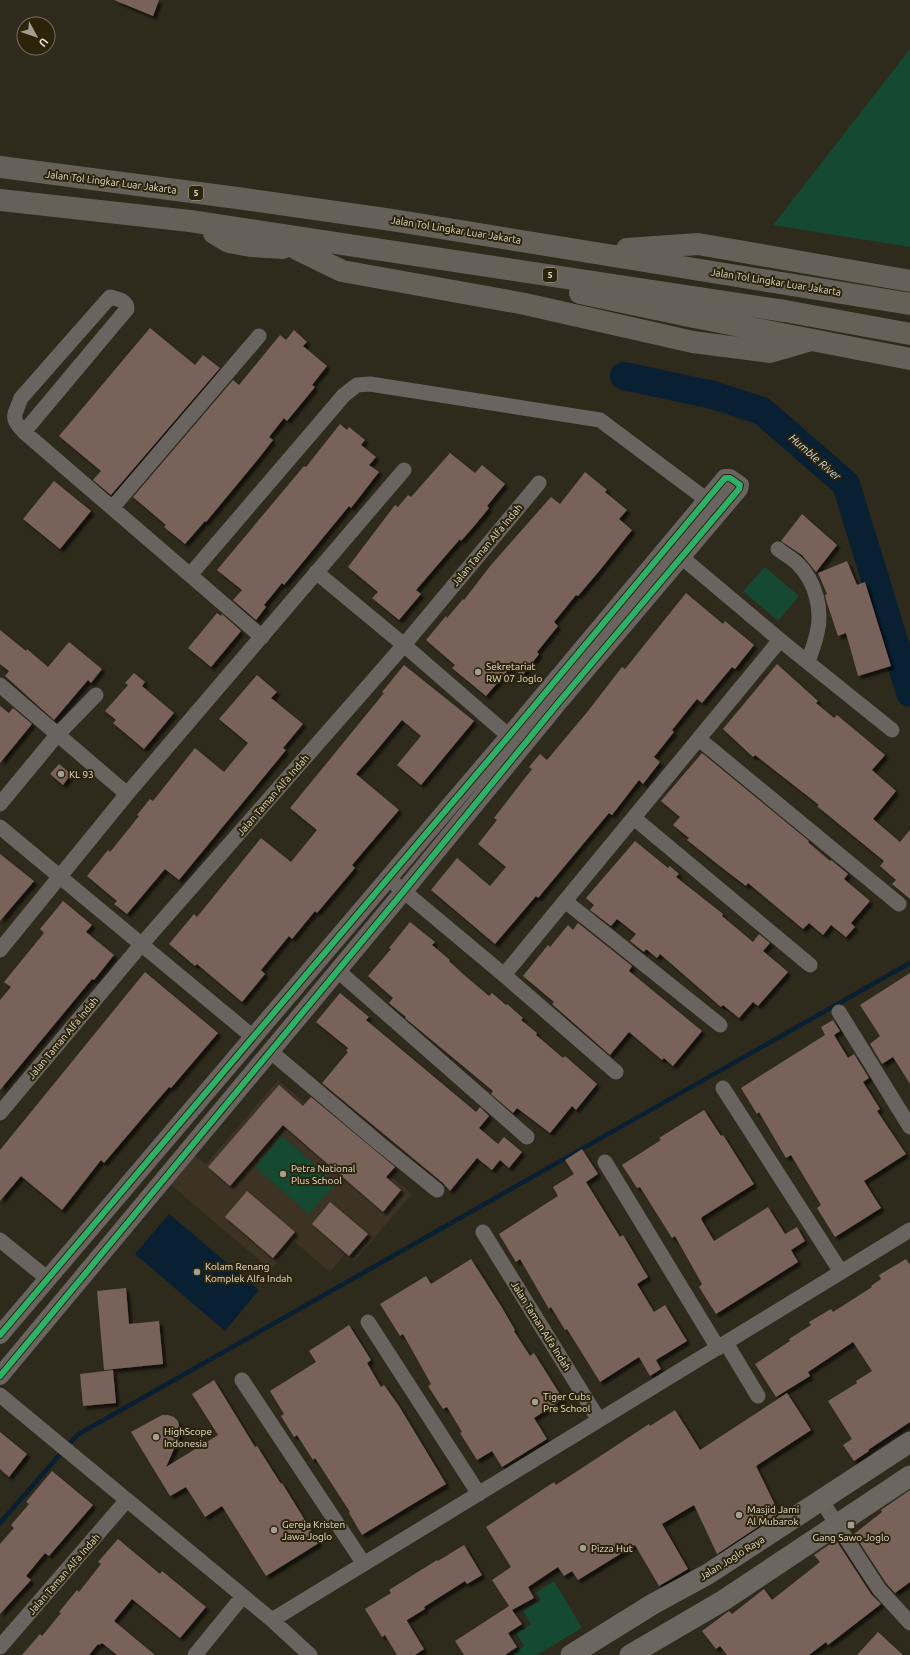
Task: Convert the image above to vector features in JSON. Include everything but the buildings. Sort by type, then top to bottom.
[{"type":"highway","name":"Jalan Tol Lingkar Luar Jakarta","points":[[0,167],[392,220],[910,304]]},
{"type":"highway","name":"5","points":[[0,200],[190,220],[785,311],[910,334]]},
{"type":"highway","points":[[190,220],[230,242],[251,246],[297,249],[526,282],[689,316],[910,359]]},
{"type":"highway","points":[[590,252],[698,244],[910,280]]},
{"type":"main road","name":"Jalan Joglo Raya","points":[[570,1655],[653,1604],[708,1574],[910,1442]]},
{"type":"main road","points":[[630,1655],[724,1600],[910,1476]]},
{"type":"main road","points":[[708,1574],[724,1600]]},
{"type":"street","points":[[24,432],[127,309],[125,302],[110,297],[22,398],[14,416],[16,423],[24,432],[262,637]]},
{"type":"street","points":[[112,508],[259,336]]},
{"type":"street","points":[[190,575],[344,395],[357,385],[378,386],[600,420],[707,500]]},
{"type":"street","points":[[0,950],[127,794],[404,470]]},
{"type":"street","points":[[0,1336],[509,736],[674,552],[740,487],[730,478],[727,477],[707,500],[674,552],[559,702],[404,891],[0,1376]]},
{"type":"street","name":"Jalan Taman Alfa Indah","points":[[0,1113],[141,945],[404,645],[539,483]]},
{"type":"street","points":[[778,549],[797,563],[805,572],[817,595],[817,632],[808,662]]},
{"type":"street","points":[[674,552],[892,730]]},
{"type":"street","points":[[316,572],[404,645],[509,736]]},
{"type":"street","points":[[504,975],[780,640]]},
{"type":"street","points":[[0,685],[127,794]]},
{"type":"street","points":[[0,804],[57,735],[96,695]]},
{"type":"street","points":[[699,739],[899,904]]},
{"type":"street","points":[[634,818],[810,964]]},
{"type":"street","points":[[0,827],[254,1037]]},
{"type":"street","points":[[388,878],[504,975],[616,1072]]},
{"type":"street","points":[[565,901],[720,1025]]},
{"type":"street","points":[[337,970],[527,1137]]},
{"type":"street","points":[[839,1012],[910,1126]]},
{"type":"street","points":[[270,1051],[437,1190]]},
{"type":"street","points":[[723,1088],[841,1272]]},
{"type":"street","points":[[605,1162],[722,1345],[758,1396]]},
{"type":"street","points":[[272,1620],[910,1230]]},
{"type":"street","name":"Jalan Taman Alfa Indah","points":[[483,1232],[600,1420]]},
{"type":"street","points":[[0,1240],[48,1280]]},
{"type":"street","points":[[368,1322],[479,1494]]},
{"type":"street","points":[[242,1380],[364,1564]]},
{"type":"street","points":[[0,1395],[272,1620],[310,1655]]},
{"type":"street","name":"Jalan Taman Alfa Indah","points":[[0,1648],[127,1500]]},
{"type":"street","points":[[821,1500],[879,1589],[910,1623]]},
{"type":"street","points":[[195,1655],[243,1596]]},
{"type":"shaded area","name":"Petra National Plus School","points":[[278,1080],[412,1194],[354,1262],[345,1254],[330,1272],[295,1242],[271,1270],[170,1184],[194,1155],[206,1164]]},
{"type":"green space","points":[[910,49],[910,247],[773,225]]},
{"type":"green space","points":[[765,567],[799,596],[778,621],[743,591]]},
{"type":"green space","points":[[282,1136],[336,1183],[309,1214],[255,1167]]},
{"type":"green space","points":[[554,1581],[582,1628],[537,1655],[514,1655],[512,1653],[524,1646],[516,1633],[531,1624],[523,1611],[541,1600],[536,1592]]},
{"type":"water","name":"Kolam Renang Komplek Alfa Indah","points":[[169,1214],[259,1290],[225,1331],[135,1254]]},
{"type":"waterway","name":"Humble River","points":[[624,376],[713,395],[762,411],[846,484],[910,693]]},
{"type":"waterway","points":[[0,1523],[77,1435],[910,963]]},
{"type":"cycle path","points":[[0,1335],[509,736],[725,478],[730,478],[740,485],[739,489],[559,702],[404,891],[0,1376]]},
{"type":"place","name":"Sekretariat RW 07 Joglo","points":[[478,672]]},
{"type":"place","name":"KL 93","points":[[61,774]]},
{"type":"place","name":"Petra National Plus School","points":[[283,1174]]},
{"type":"place","name":"Kolam Renang Komplek Alfa Indah","points":[[197,1272]]},
{"type":"place","name":"Tiger Cubs Pre School","points":[[535,1402]]},
{"type":"place","name":"HighScope Indonesia","points":[[156,1437]]},
{"type":"place","name":"Masjid Jami Al Mubarok","points":[[739,1515]]},
{"type":"place","name":"Gang Sawo Joglo","points":[[851,1525]]},
{"type":"place","name":"Gereja Kristen Jawa Joglo","points":[[274,1530]]},
{"type":"place","name":"Pizza Hut","points":[[583,1548]]}]
